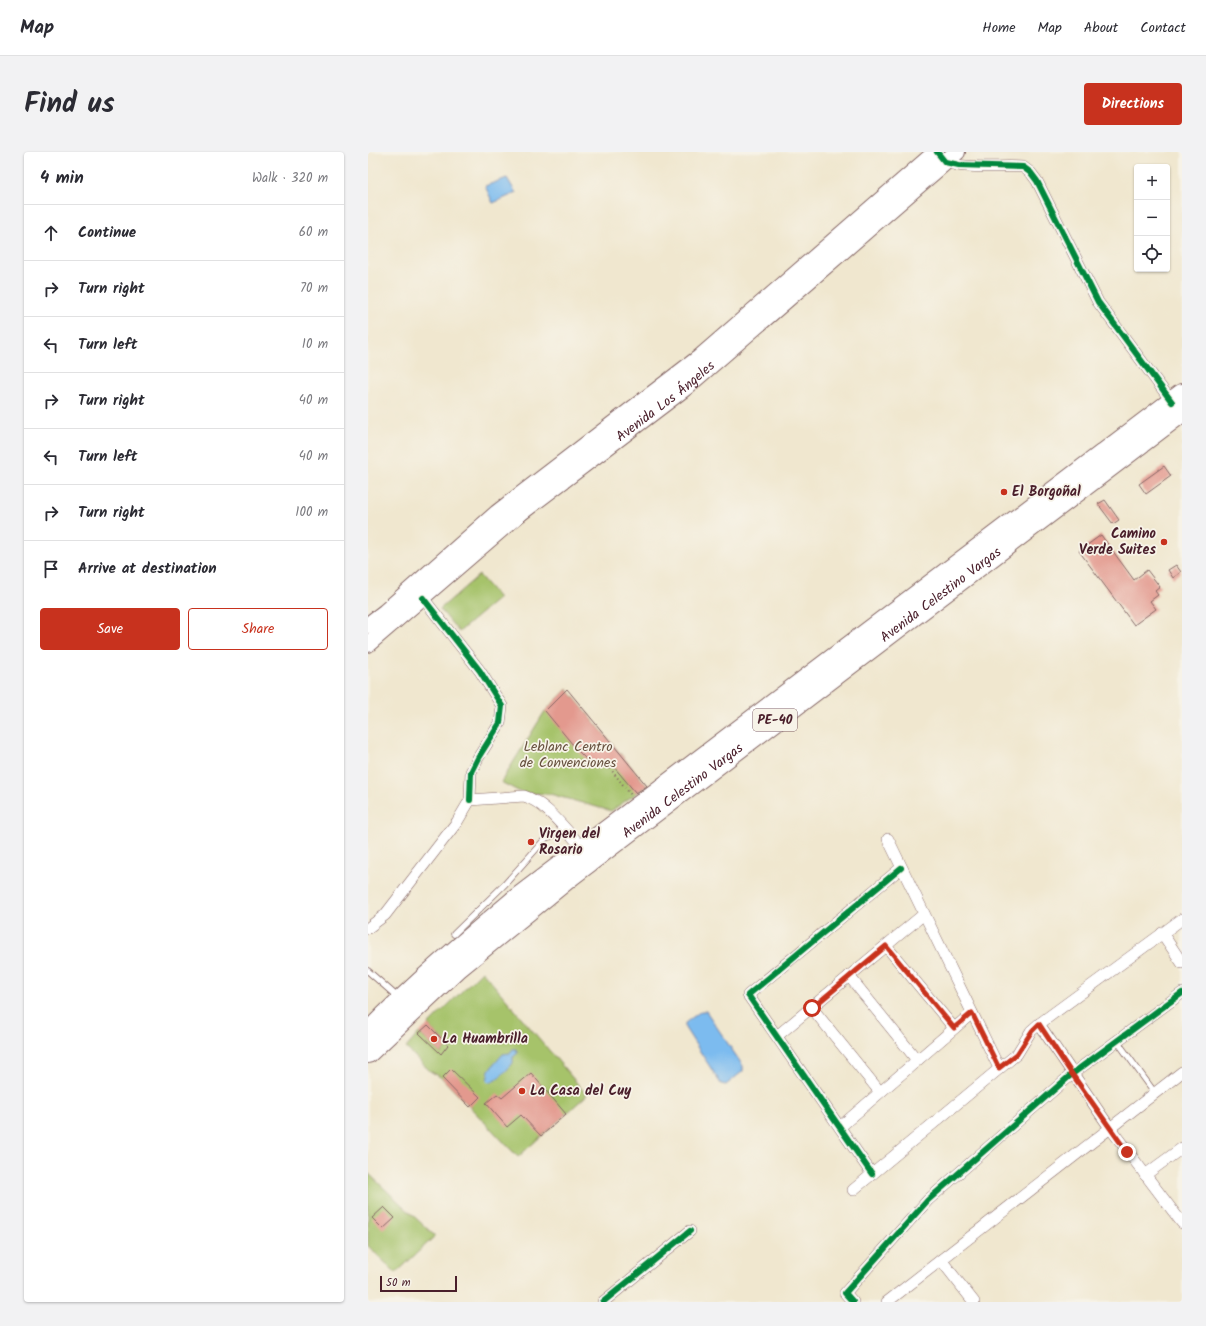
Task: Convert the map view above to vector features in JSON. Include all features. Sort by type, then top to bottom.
[{"type":"highway","name":"Avenida Celestino Vargas","points":[[368,1054],[419,1003],[614,834],[1092,472],[1179,403]]},
{"type":"highway","name":"Avenida Celestino Vargas","points":[[368,1033],[401,999],[443,960],[515,900],[583,848],[614,834],[639,805],[692,774]]},
{"type":"main road","name":"Avenida Los Ángeles","points":[[368,644],[558,482],[685,388],[944,155]]},
{"type":"main road","name":"Avenida Los Ángeles","points":[[368,624],[385,612],[497,513],[699,358],[944,155]]},
{"type":"street","points":[[944,155],[974,167],[1023,167],[1031,173],[1037,181],[1098,302],[1179,403]]},
{"type":"street","points":[[368,928],[385,915],[457,822],[470,800],[471,772],[500,723],[502,706],[480,671],[423,598]]},
{"type":"street","points":[[470,800],[524,796],[529,798],[542,805],[565,831],[583,848]]},
{"type":"street","points":[[888,840],[999,1068]]},
{"type":"street","points":[[872,1174],[748,994],[901,868]]},
{"type":"street","points":[[777,1036],[924,914]]},
{"type":"street","points":[[853,1190],[1017,1054],[1032,1031],[1039,1024],[1182,919]]},
{"type":"street","points":[[1162,933],[1182,963]]},
{"type":"street","points":[[886,946],[954,1028]]},
{"type":"street","points":[[849,976],[917,1060]]},
{"type":"street","points":[[852,1302],[845,1293],[928,1200],[1072,1074],[1182,993]]},
{"type":"street","points":[[812,1008],[880,1092]]},
{"type":"street","points":[[840,1127],[972,1013]]},
{"type":"street","points":[[1039,1024],[1110,1128],[1182,1223]]},
{"type":"street","points":[[887,1302],[1182,1072]]},
{"type":"street","points":[[1146,1175],[1182,1148]]},
{"type":"street","points":[[603,1302],[690,1231]]},
{"type":"street","points":[[941,1260],[974,1302]]},
{"type":"lane","points":[[454,934],[505,884],[546,838],[565,831]]},
{"type":"lane","points":[[368,971],[393,993]]},
{"type":"lane","points":[[1117,1041],[1155,1093]]},
{"type":"path","points":[[605,762],[639,805]]},
{"type":"green space","points":[[479,575],[499,598],[459,632],[440,609]]},
{"type":"green space","name":"Leblanc Centro de Convenciones","points":[[567,689],[647,786],[611,811],[550,794],[522,793],[501,782],[545,711]]},
{"type":"green space","points":[[482,971],[587,1095],[518,1157],[442,1078],[430,1071],[406,1048],[419,1033],[441,1054],[448,1045],[428,1025]]},
{"type":"green space","points":[[368,1173],[435,1236],[396,1273],[368,1246]]},
{"type":"water","points":[[507,178],[516,193],[493,203],[485,186]]},
{"type":"water","points":[[701,1011],[706,1011],[743,1066],[743,1071],[726,1085],[721,1084],[685,1028],[685,1023]]},
{"type":"water","points":[[513,1049],[516,1049],[518,1053],[513,1057],[513,1063],[497,1079],[490,1082],[487,1081],[489,1070],[503,1054],[510,1053]]},
{"type":"building","points":[[1164,466],[1171,476],[1146,494],[1139,484]]},
{"type":"building","points":[[1105,500],[1119,520],[1113,524],[1098,504]]},
{"type":"building","points":[[1101,535],[1134,580],[1147,570],[1160,587],[1155,591],[1158,595],[1150,601],[1156,609],[1134,625],[1079,551]]},
{"type":"building","points":[[1176,565],[1181,572],[1173,578],[1168,570]]},
{"type":"building","points":[[567,689],[647,786],[636,793],[608,760],[600,766],[593,766],[578,751],[545,711]]},
{"type":"building","name":"La Huambrilla","points":[[428,1025],[448,1045],[441,1054],[419,1033]]},
{"type":"building","points":[[451,1069],[480,1097],[470,1107],[442,1078]]},
{"type":"building","points":[[531,1073],[566,1114],[541,1136],[521,1115],[507,1127],[486,1103],[497,1094],[502,1098]]},
{"type":"building","points":[[384,1207],[395,1218],[383,1229],[372,1218]]},
{"type":"cycle path","points":[[937,152],[945,162],[959,165],[1023,167],[1031,173],[1037,181],[1098,302],[1172,402]]},
{"type":"cycle path","points":[[423,598],[480,671],[502,706],[500,723],[471,772],[470,800]]},
{"type":"cycle path","points":[[872,1174],[748,995],[901,868]]},
{"type":"cycle path","points":[[853,1302],[845,1293],[928,1200],[1072,1074],[1182,993]]},
{"type":"cycle path","points":[[603,1302],[690,1231]]},
{"type":"place","name":"El Borgoñal","points":[[1004,492]]},
{"type":"place","name":"Camino Verde Suites","points":[[1164,542]]},
{"type":"place","name":"Virgen del Rosario","points":[[531,842]]},
{"type":"place","name":"La Huambrilla","points":[[434,1039]]},
{"type":"place","name":"La Casa del Cuy","points":[[522,1091]]},
{"type":"route","points":[[812,1008],[886,946],[954,1028],[972,1013],[999,1068],[1017,1054],[1032,1031],[1039,1024],[1127,1152]]}]
